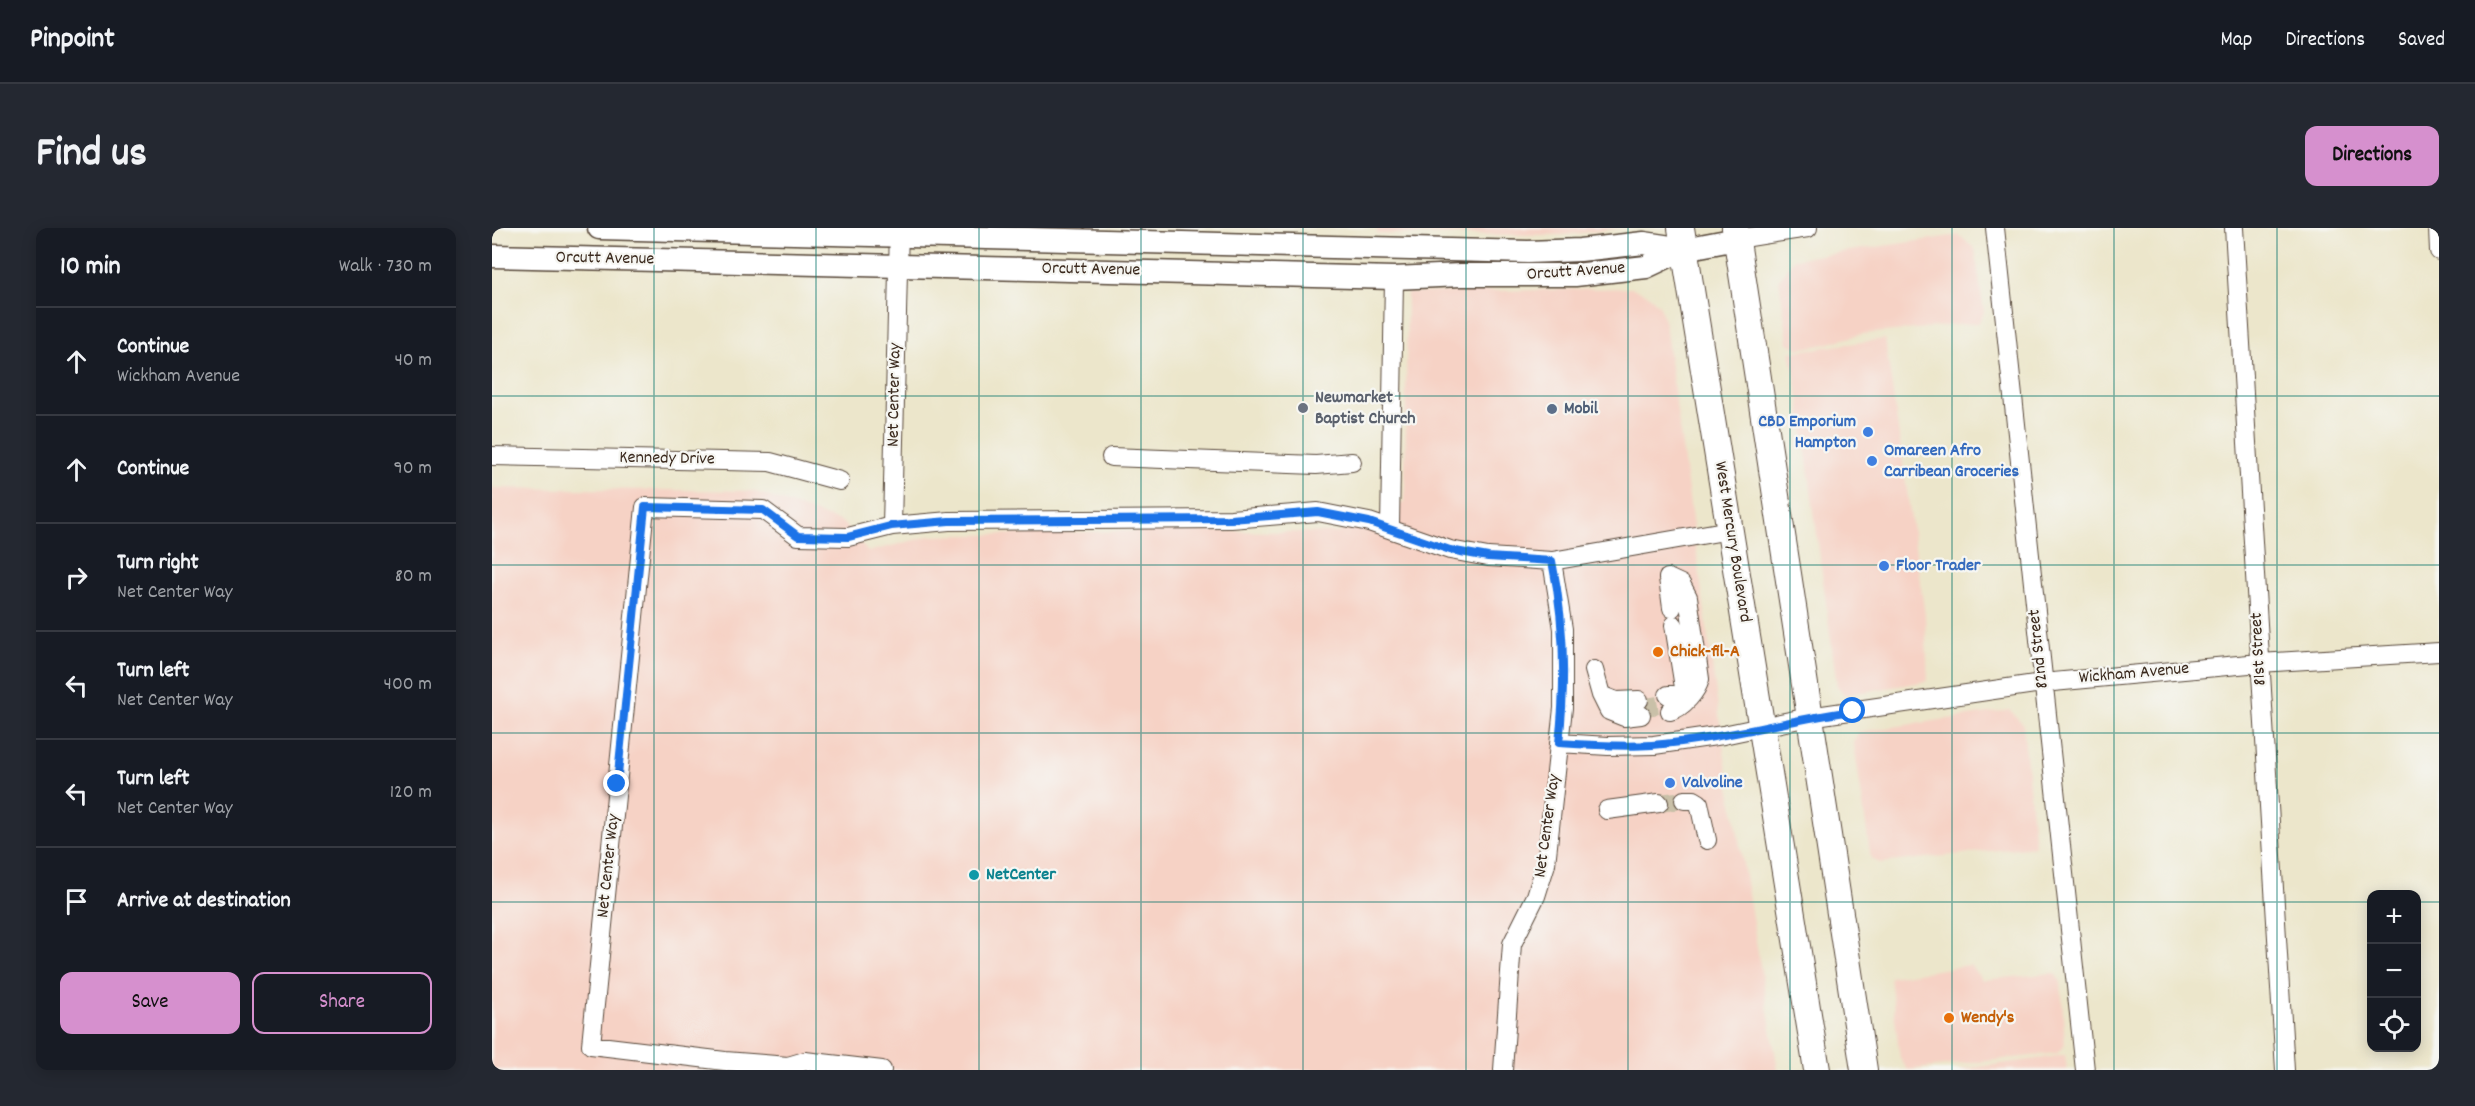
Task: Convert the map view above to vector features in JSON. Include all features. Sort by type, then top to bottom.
[{"type":"highway","points":[[1736,233],[1864,1070]]},
{"type":"highway","name":"West Mercury Boulevard","points":[[1683,238],[1760,728],[1817,1070]]},
{"type":"main road","name":"Orcutt Avenue","points":[[599,228],[899,232],[1528,252],[1580,250],[1736,233]]},
{"type":"main road","name":"Orcutt Avenue","points":[[492,256],[1394,278],[1461,275],[1575,275],[1646,267],[1683,238]]},
{"type":"main road","points":[[1327,276],[1341,266],[1352,263],[1395,262],[1402,255],[1402,249]]},
{"type":"street","name":"Orcutt Avenue","points":[[1736,233],[1808,228]]},
{"type":"street","name":"82nd Street","points":[[1995,228],[2085,1070]]},
{"type":"street","name":"81st Street","points":[[2234,228],[2285,1070]]},
{"type":"street","points":[[2438,228],[2439,251]]},
{"type":"street","name":"Net Center Way","points":[[891,526],[899,232]]},
{"type":"street","points":[[1390,528],[1394,278]]},
{"type":"street","name":"Kennedy Drive","points":[[492,456],[770,462],[840,481]]},
{"type":"street","points":[[1111,457],[1316,465],[1352,462]]},
{"type":"street","name":"Net Center Way","points":[[882,1070],[805,1061],[788,1066],[591,1045],[645,507],[763,510],[798,536],[848,537],[891,526],[949,521],[1231,519],[1318,512],[1331,513],[1390,528],[1431,545],[1450,550],[1488,557],[1552,561],[1562,610],[1563,708],[1546,864],[1536,897],[1512,944],[1503,1070]]},
{"type":"street","points":[[1552,561],[1730,530]]},
{"type":"street","points":[[1668,578],[1681,584],[1688,597],[1700,679],[1696,692],[1674,702],[1673,617],[1668,578]]},
{"type":"street","name":"Wickham Avenue","points":[[1559,743],[1608,746],[1654,745],[1760,728],[1809,717],[2042,683],[2260,663],[2439,652]]},
{"type":"street","points":[[1594,670],[1601,695],[1640,707]]},
{"type":"street","points":[[1684,800],[1694,800],[1699,803],[1707,840]]},
{"type":"street","points":[[1606,810],[1659,803]]},
{"type":"shaded area","points":[[1377,228],[1624,228],[1565,235],[1377,234]]},
{"type":"shaded area","points":[[1959,235],[1975,249],[1984,313],[1978,323],[1863,334],[1799,349],[1788,343],[1779,279],[1794,259]]},
{"type":"shaded area","points":[[1632,288],[1646,293],[1660,306],[1665,324],[1725,758],[1778,1070],[492,1070],[492,488],[753,491],[842,522],[868,552],[930,536],[1172,530],[1337,533],[1405,502],[1407,293]]},
{"type":"shaded area","points":[[1885,339],[1925,615],[1928,681],[1845,695],[1837,686],[1798,392],[1790,352]]},
{"type":"shaded area","points":[[2010,710],[2023,724],[2035,846],[1880,863],[1871,859],[1854,744],[1858,732]]},
{"type":"shaded area","points":[[1970,965],[1982,980],[2055,973],[2061,982],[2065,1045],[2058,1053],[1908,1070],[1900,1059],[1890,977]]},
{"type":"shaded area","points":[[2065,1055],[2067,1070],[1957,1070]]},
{"type":"tunnel","points":[[1640,708],[1670,703]]},
{"type":"tunnel","points":[[1659,803],[1684,800]]},
{"type":"place","name":"Newmarket Baptist Church","points":[[1303,408]]},
{"type":"place","name":"Mobil","points":[[1552,409]]},
{"type":"place","name":"CBD Emporium Hampton","points":[[1868,432]]},
{"type":"place","name":"Omareen Afro Carribean Groceries","points":[[1872,461]]},
{"type":"place","name":"Floor Trader","points":[[1884,566]]},
{"type":"place","name":"Chick-fil-A","points":[[1658,652]]},
{"type":"place","name":"Valvoline","points":[[1670,783]]},
{"type":"place","name":"NetCenter","points":[[974,875]]},
{"type":"place","name":"Wendy's","points":[[1949,1018]]},
{"type":"route","points":[[617,784],[645,507],[763,510],[798,536],[848,537],[891,526],[949,521],[1231,519],[1331,513],[1390,528],[1431,545],[1450,550],[1488,557],[1552,561],[1562,610],[1565,674],[1559,743],[1608,746],[1654,745],[1853,711]]}]
